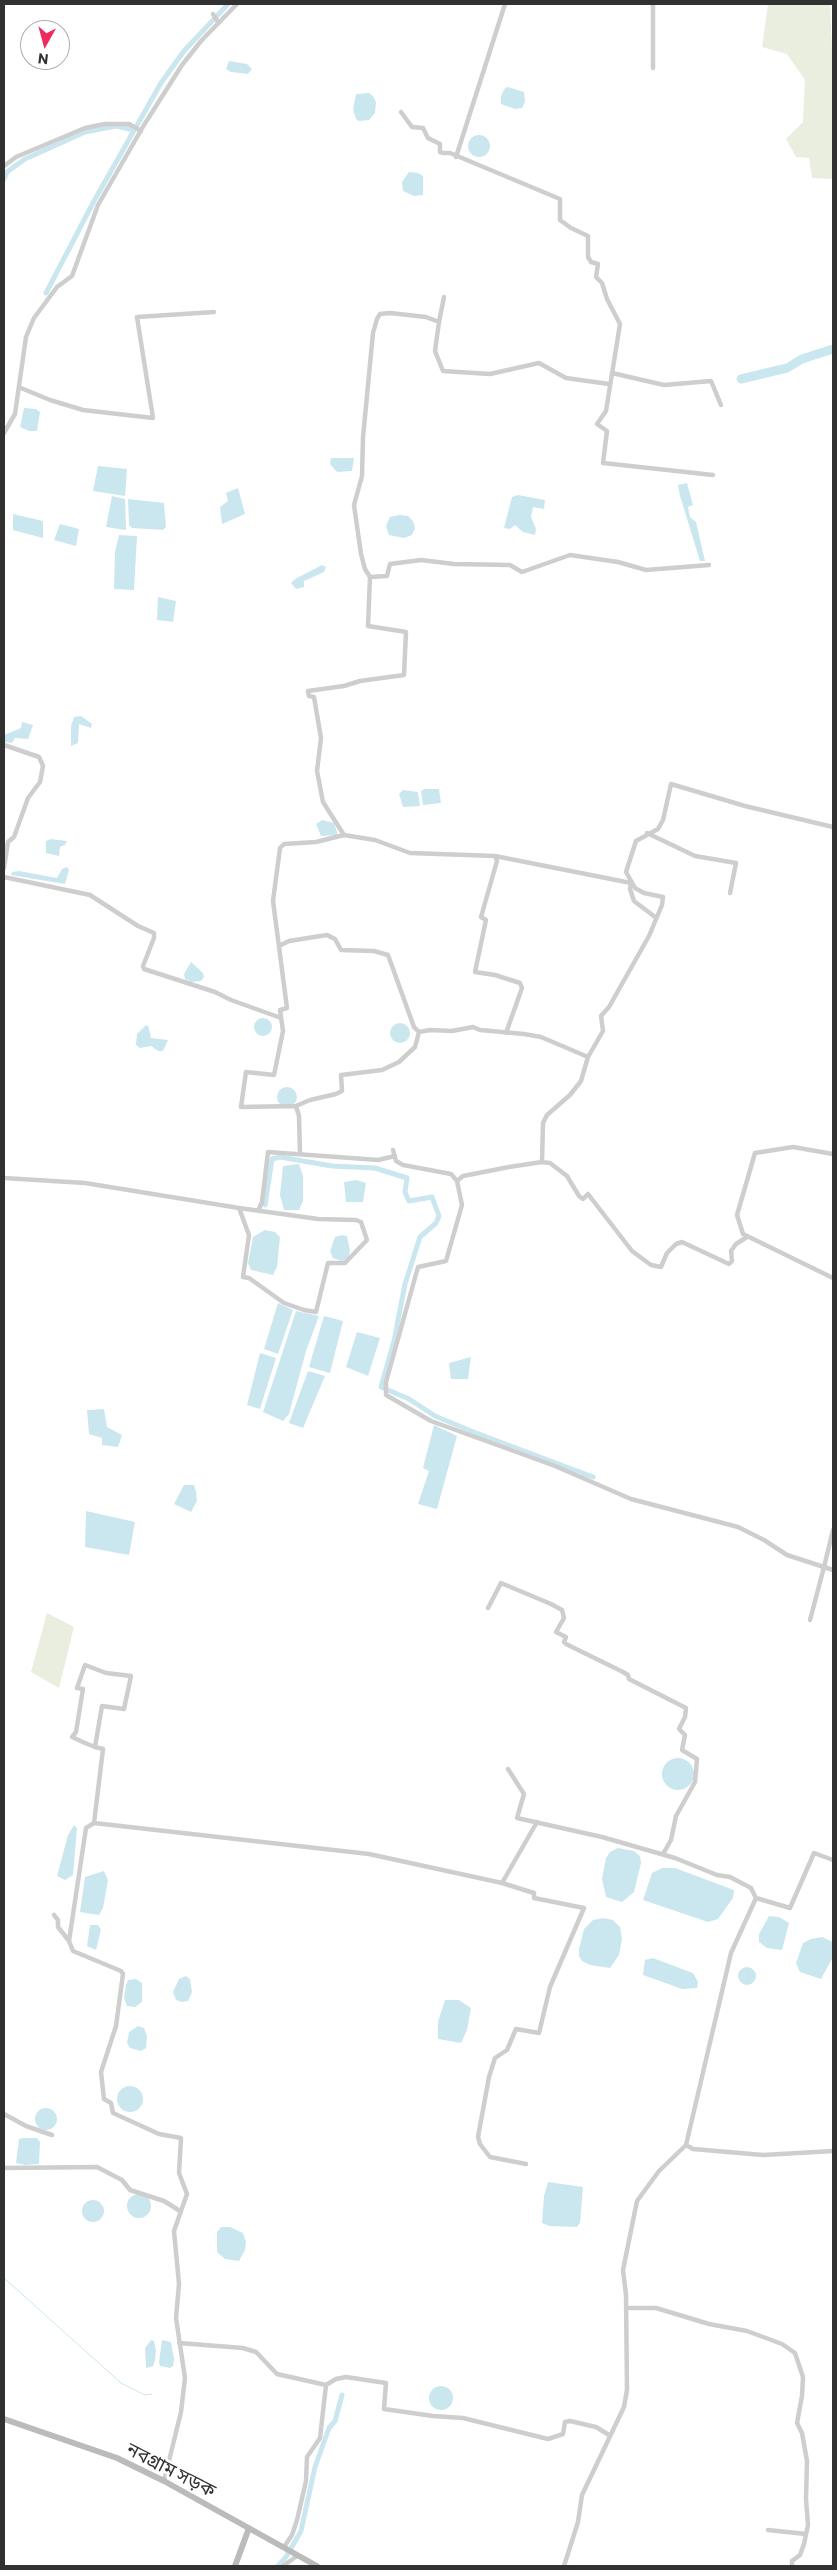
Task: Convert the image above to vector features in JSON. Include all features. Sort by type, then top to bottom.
[{"type":"main road","name":"নবগ্রাম সড়ক","points":[[4,2420],[117,2458],[164,2481],[317,2566]]},
{"type":"main road","points":[[235,2566],[249,2528]]},
{"type":"street","points":[[4,434],[16,414],[21,388],[26,337],[34,318],[57,287],[72,276],[98,205],[182,65],[218,22],[237,4]]},
{"type":"street","points":[[456,156],[505,4]]},
{"type":"street","points":[[653,4],[653,68]]},
{"type":"street","points":[[213,14],[218,22]]},
{"type":"street","points":[[401,112],[412,128],[423,128],[428,138],[440,144],[440,152],[456,156],[560,199],[560,220],[588,236],[588,258],[591,262],[598,264],[596,277],[602,283],[606,299],[620,324],[612,373],[608,384],[606,411],[597,424],[607,431],[603,463],[713,475]]},
{"type":"street","points":[[4,166],[16,157],[85,128],[105,124],[129,124],[141,131]]},
{"type":"street","points":[[444,297],[435,352],[443,370],[490,374],[539,363],[566,378],[608,384]]},
{"type":"street","points":[[21,388],[50,400],[83,410],[153,418],[137,317],[214,312]]},
{"type":"street","points":[[344,835],[323,802],[317,771],[321,738],[314,697],[309,696],[308,691],[404,675],[406,632],[368,626],[370,576],[365,569],[361,554],[354,505],[362,476],[363,437],[374,325],[380,314],[390,313],[426,318],[439,322]]},
{"type":"street","points":[[612,373],[664,385],[699,384],[711,381],[716,389],[721,405]]},
{"type":"street","points":[[370,576],[387,576],[390,564],[421,560],[454,564],[510,565],[522,572],[570,555],[618,562],[646,570],[709,565]]},
{"type":"street","points":[[4,745],[39,757],[43,766],[40,782],[28,798],[14,838],[8,842],[4,868]]},
{"type":"street","points":[[655,917],[634,901],[630,889],[631,883],[626,872],[636,841],[658,829],[663,820],[670,784],[745,806],[833,826]]},
{"type":"street","points":[[648,833],[695,856],[736,863],[730,893]]},
{"type":"street","points":[[419,1032],[415,1047],[399,1062],[382,1070],[340,1075],[342,1091],[296,1106],[241,1107],[246,1072],[274,1075],[283,1031],[280,1010],[287,1008],[273,900],[280,848],[284,844],[316,842],[344,835],[374,840],[410,853],[495,856],[631,883],[644,893],[663,897],[662,905],[655,917],[649,936],[609,1007],[601,1016],[603,1031],[588,1057],[581,1081],[570,1095],[547,1115],[543,1123],[542,1162]]},
{"type":"street","points":[[495,856],[497,861],[481,917],[486,920],[475,972],[495,975],[520,983],[522,988],[506,1033]]},
{"type":"street","points":[[4,876],[90,895],[138,926],[154,933],[154,938],[143,966],[144,969],[215,992],[230,1000],[281,1018]]},
{"type":"street","points":[[279,946],[289,941],[327,935],[335,939],[341,950],[374,951],[388,954],[414,1027],[419,1032]]},
{"type":"street","points":[[419,1032],[430,1030],[452,1032],[473,1027],[540,1037],[588,1057]]},
{"type":"street","points":[[296,1106],[299,1116],[300,1154]]},
{"type":"street","points":[[833,1154],[793,1147],[755,1153],[737,1215],[743,1234],[747,1237],[833,1278]]},
{"type":"street","points":[[393,1150],[396,1161],[403,1165],[451,1174],[457,1181],[462,1205],[446,1261],[418,1267],[386,1382],[386,1395],[432,1421],[555,1466],[631,1499],[738,1527],[764,1540],[787,1555],[833,1570]]},
{"type":"street","points":[[258,1211],[262,1202],[268,1152],[378,1160],[395,1156]]},
{"type":"street","points":[[457,1181],[463,1176],[542,1162],[550,1163],[567,1176],[583,1199],[588,1194],[623,1241],[651,1264],[661,1267],[667,1253],[676,1244],[682,1242],[729,1264],[732,1261],[731,1251],[736,1244],[747,1237]]},
{"type":"street","points":[[4,1178],[85,1182],[258,1211],[361,1222],[367,1240],[345,1264],[328,1263],[316,1312],[284,1303],[249,1278],[243,1277],[249,1235],[239,1208]]},
{"type":"street","points":[[810,1620],[833,1530]]},
{"type":"street","points":[[488,1608],[501,1582],[551,1604],[562,1610],[564,1618],[556,1632],[566,1637],[564,1642],[566,1644],[623,1672],[628,1675],[629,1680],[686,1708],[679,1729],[685,1736],[682,1750],[697,1759],[695,1782],[676,1816],[671,1840],[663,1854]]},
{"type":"street","points":[[94,1823],[102,1749],[95,1747],[72,1737],[76,1732],[83,1689],[77,1688],[85,1665],[106,1673],[131,1676],[124,1709],[102,1706],[95,1747]]},
{"type":"street","points":[[508,1769],[524,1794],[517,1818],[663,1854],[717,1875],[730,1877],[751,1888],[756,1898],[790,1908],[814,1853],[833,1860]]},
{"type":"street","points":[[502,1882],[537,1822]]},
{"type":"street","points":[[69,1941],[86,1828],[94,1823],[369,1854],[502,1882],[534,1893],[534,1898],[584,1908],[550,1987],[539,2033],[516,2029],[507,2050],[495,2058],[489,2077],[478,2137],[480,2144],[490,2157],[526,2164]]},
{"type":"street","points":[[564,2566],[578,2522],[582,2495],[624,2407],[627,2390],[626,2308],[623,2270],[637,2201],[659,2171],[686,2145],[731,1953],[756,1898]]},
{"type":"street","points":[[54,1915],[58,1920],[58,1928],[69,1941],[73,1951],[121,1971],[123,1974],[116,2026],[100,2072],[104,2099],[111,2103],[113,2113],[159,2134],[181,2138],[179,2173],[187,2194],[174,2231],[179,2284],[176,2301],[179,2343],[185,2378],[183,2399],[164,2481]]},
{"type":"street","points":[[4,2114],[26,2126],[52,2135]]},
{"type":"street","points":[[686,2145],[693,2149],[764,2155],[833,2150]]},
{"type":"street","points":[[4,2168],[97,2167],[122,2180],[130,2190],[164,2201],[180,2211]]},
{"type":"street","points":[[626,2308],[656,2308],[721,2328],[747,2331],[782,2344],[795,2353],[803,2376],[802,2396],[797,2423],[802,2433],[807,2462],[806,2498],[808,2525],[800,2555],[792,2561],[792,2566]]},
{"type":"street","points":[[179,2343],[243,2348],[256,2352],[277,2374],[326,2385],[336,2378],[346,2376],[384,2382],[387,2387],[384,2409],[462,2418],[548,2439],[564,2434],[565,2422],[570,2420],[596,2427],[609,2435]]},
{"type":"street","points":[[284,2548],[298,2520],[306,2482],[308,2457],[320,2438],[326,2385]]},
{"type":"street","points":[[768,2530],[806,2534]]},
{"type":"street","points":[[283,2566],[296,2555]]},
{"type":"green space","points":[[768,4],[830,5],[833,73],[833,179],[812,178],[809,158],[796,157],[786,139],[803,122],[805,80],[787,54],[762,47]]},
{"type":"green space","points":[[47,1613],[74,1627],[59,1688],[31,1672]]},
{"type":"water","points":[[229,61],[247,64],[252,69],[248,74],[231,72],[226,69]]},
{"type":"water","points":[[508,87],[524,92],[525,102],[522,108],[515,109],[501,104],[501,96],[505,88]]},
{"type":"water","points":[[369,93],[376,102],[375,113],[369,120],[359,121],[356,119],[353,109],[356,94]]},
{"type":"water","points":[[479,135],[487,138],[490,146],[487,154],[479,157],[471,154],[468,146],[471,138]]},
{"type":"water","points":[[409,172],[418,173],[423,176],[423,195],[414,196],[403,191],[402,182]]},
{"type":"water","points":[[24,408],[36,409],[40,412],[37,431],[29,431],[20,427]]},
{"type":"water","points":[[331,458],[354,458],[352,471],[337,472],[330,464]]},
{"type":"water","points":[[98,466],[127,469],[125,496],[93,491]]},
{"type":"water","points":[[687,483],[693,505],[688,507],[690,517],[696,522],[705,561],[700,561],[680,496],[678,485]]},
{"type":"water","points":[[238,488],[245,514],[222,524],[220,507],[228,501],[226,493]]},
{"type":"water","points":[[518,495],[545,500],[544,509],[533,507],[531,517],[536,529],[535,535],[523,532],[515,525],[510,529],[504,528],[512,497]]},
{"type":"water","points":[[112,496],[125,499],[126,530],[106,527]]},
{"type":"water","points":[[128,499],[164,503],[166,527],[163,530],[132,528],[129,525]]},
{"type":"water","points":[[13,514],[43,521],[43,538],[13,530]]},
{"type":"water","points":[[408,516],[413,521],[415,528],[412,535],[404,538],[389,535],[386,526],[390,517]]},
{"type":"water","points":[[60,524],[79,529],[76,546],[54,540]]},
{"type":"water","points":[[119,535],[137,536],[134,590],[114,589],[115,552]]},
{"type":"water","points":[[322,565],[326,567],[324,572],[304,581],[304,587],[296,589],[291,583],[295,579]]},
{"type":"water","points":[[158,597],[176,601],[173,622],[157,620]]},
{"type":"water","points":[[81,716],[92,724],[91,728],[79,724],[78,743],[71,746],[71,726],[74,717]]},
{"type":"water","points":[[22,722],[33,725],[28,739],[15,738],[12,743],[4,742],[4,735],[21,728]]},
{"type":"water","points":[[424,789],[439,789],[441,803],[423,805],[421,791]]},
{"type":"water","points":[[403,790],[418,792],[420,806],[403,807],[399,794]]},
{"type":"water","points":[[322,820],[334,823],[338,835],[321,836],[316,824]]},
{"type":"water","points":[[51,839],[67,841],[65,845],[60,847],[59,856],[46,853],[46,841]]},
{"type":"water","points":[[67,867],[69,870],[65,884],[11,875],[12,872],[19,871],[57,878],[62,869]]},
{"type":"water","points":[[191,962],[203,973],[204,977],[201,981],[191,982],[185,979],[184,974]]},
{"type":"water","points":[[263,1018],[269,1021],[272,1027],[269,1033],[263,1036],[257,1033],[254,1027],[257,1021]]},
{"type":"water","points":[[400,1023],[407,1026],[410,1033],[407,1040],[400,1043],[393,1040],[390,1033],[393,1026]]},
{"type":"water","points":[[148,1025],[151,1038],[168,1040],[163,1051],[158,1051],[151,1046],[140,1048],[136,1045],[137,1034]]},
{"type":"water","points":[[287,1087],[294,1090],[297,1097],[294,1104],[287,1107],[280,1104],[277,1097],[280,1090]]},
{"type":"water","points":[[299,1164],[303,1176],[303,1201],[299,1210],[284,1210],[280,1195],[283,1166]]},
{"type":"water","points":[[356,1180],[366,1183],[363,1202],[346,1202],[344,1182]]},
{"type":"water","points":[[265,1230],[275,1232],[280,1237],[277,1267],[273,1275],[251,1270],[248,1263],[253,1237]]},
{"type":"water","points":[[347,1236],[350,1251],[348,1259],[342,1261],[333,1258],[330,1251],[335,1237]]},
{"type":"water","points":[[278,1303],[293,1310],[278,1354],[264,1349]]},
{"type":"water","points":[[296,1311],[319,1316],[306,1351],[289,1414],[283,1421],[263,1412]]},
{"type":"water","points":[[324,1316],[343,1321],[330,1373],[309,1367]]},
{"type":"water","points":[[357,1332],[380,1338],[368,1376],[346,1367]]},
{"type":"water","points":[[260,1353],[276,1358],[260,1409],[247,1405]]},
{"type":"water","points":[[471,1357],[468,1379],[451,1379],[449,1363]]},
{"type":"water","points":[[308,1371],[325,1376],[303,1428],[289,1423]]},
{"type":"water","points":[[104,1409],[107,1427],[122,1435],[118,1447],[102,1445],[102,1438],[89,1434],[87,1410]]},
{"type":"water","points":[[434,1425],[457,1436],[437,1509],[418,1504],[429,1471],[423,1468]]},
{"type":"water","points":[[184,1485],[194,1485],[196,1492],[197,1501],[191,1512],[174,1504]]},
{"type":"water","points":[[86,1511],[135,1522],[129,1555],[85,1547]]},
{"type":"water","points":[[678,1758],[684,1759],[689,1763],[693,1768],[693,1780],[689,1785],[684,1789],[678,1790],[672,1789],[667,1785],[663,1780],[662,1774],[663,1768],[667,1763],[672,1759]]},
{"type":"water","points":[[74,1825],[77,1828],[73,1875],[65,1880],[57,1876],[68,1835]]},
{"type":"water","points":[[618,1848],[634,1851],[640,1856],[641,1863],[634,1892],[622,1902],[606,1897],[602,1879],[606,1858],[610,1852]]},
{"type":"water","points":[[662,1868],[675,1868],[734,1890],[733,1898],[718,1919],[708,1922],[643,1900],[652,1873]]},
{"type":"water","points":[[104,1871],[108,1880],[103,1908],[99,1915],[80,1912],[85,1877]]},
{"type":"water","points":[[769,1916],[779,1917],[789,1923],[782,1950],[767,1948],[759,1942],[759,1934]]},
{"type":"water","points":[[603,1918],[613,1920],[620,1927],[622,1939],[619,1955],[610,1968],[590,1965],[582,1961],[579,1956],[584,1929],[593,1920]]},
{"type":"water","points":[[90,1925],[98,1925],[101,1930],[96,1950],[87,1946]]},
{"type":"water","points":[[822,1937],[833,1942],[833,1957],[821,1979],[800,1972],[796,1963],[803,1943]]},
{"type":"water","points":[[653,1958],[693,1973],[698,1982],[697,1988],[682,1989],[643,1975],[645,1960]]},
{"type":"water","points":[[743,1967],[751,1967],[756,1972],[754,1983],[743,1985],[738,1980],[738,1972]]},
{"type":"water","points":[[186,1976],[190,1979],[192,1992],[188,2001],[182,2002],[176,2000],[173,1992],[179,1979]]},
{"type":"water","points":[[136,1979],[142,1983],[142,2002],[135,2007],[127,2006],[124,1998],[126,1985],[128,1980]]},
{"type":"water","points":[[445,2000],[459,2000],[471,2008],[467,2030],[461,2043],[438,2039],[438,2022]]},
{"type":"water","points":[[138,2026],[144,2028],[147,2036],[146,2048],[141,2051],[130,2048],[127,2043],[129,2032]]},
{"type":"water","points":[[130,2086],[139,2090],[143,2099],[139,2108],[130,2112],[121,2108],[117,2099],[121,2090]]},
{"type":"water","points":[[46,2108],[54,2111],[57,2119],[54,2127],[46,2130],[38,2127],[35,2119],[38,2111]]},
{"type":"water","points":[[37,2138],[40,2142],[39,2164],[25,2165],[16,2163],[19,2139]]},
{"type":"water","points":[[548,2182],[583,2187],[580,2223],[577,2227],[549,2226],[542,2223],[544,2196]]},
{"type":"water","points":[[139,2194],[147,2198],[151,2206],[147,2214],[139,2218],[131,2214],[127,2206],[131,2198]]},
{"type":"water","points":[[93,2200],[101,2203],[104,2211],[101,2219],[93,2222],[85,2219],[82,2211],[85,2203]]},
{"type":"water","points":[[221,2227],[230,2227],[243,2233],[246,2242],[245,2250],[239,2261],[225,2259],[217,2252],[217,2232]]},
{"type":"water","points":[[151,2340],[154,2341],[156,2350],[155,2360],[153,2366],[146,2368],[145,2348]]},
{"type":"water","points":[[162,2340],[171,2342],[174,2359],[173,2366],[170,2368],[160,2366]]},
{"type":"water","points":[[436,2386],[446,2386],[453,2393],[453,2403],[446,2410],[436,2410],[429,2403],[429,2393]]},
{"type":"waterway","points":[[46,293],[94,201],[161,83],[184,51],[228,4]]},
{"type":"waterway","points":[[4,179],[7,172],[25,159],[85,132],[116,126],[134,130]]},
{"type":"waterway","points":[[741,379],[787,368],[802,359],[833,349]]},
{"type":"waterway","points":[[265,1205],[272,1159],[280,1157],[332,1166],[375,1168],[407,1178],[405,1192],[409,1201],[432,1197],[439,1216],[436,1223],[420,1237],[405,1284],[394,1341],[381,1387],[409,1399],[435,1416],[593,1477]]},
{"type":"waterway","points":[[4,2278],[121,2383],[145,2395],[152,2394]]},
{"type":"waterway","points":[[278,2566],[286,2557],[301,2531],[315,2467],[329,2428],[335,2421],[342,2395]]}]
